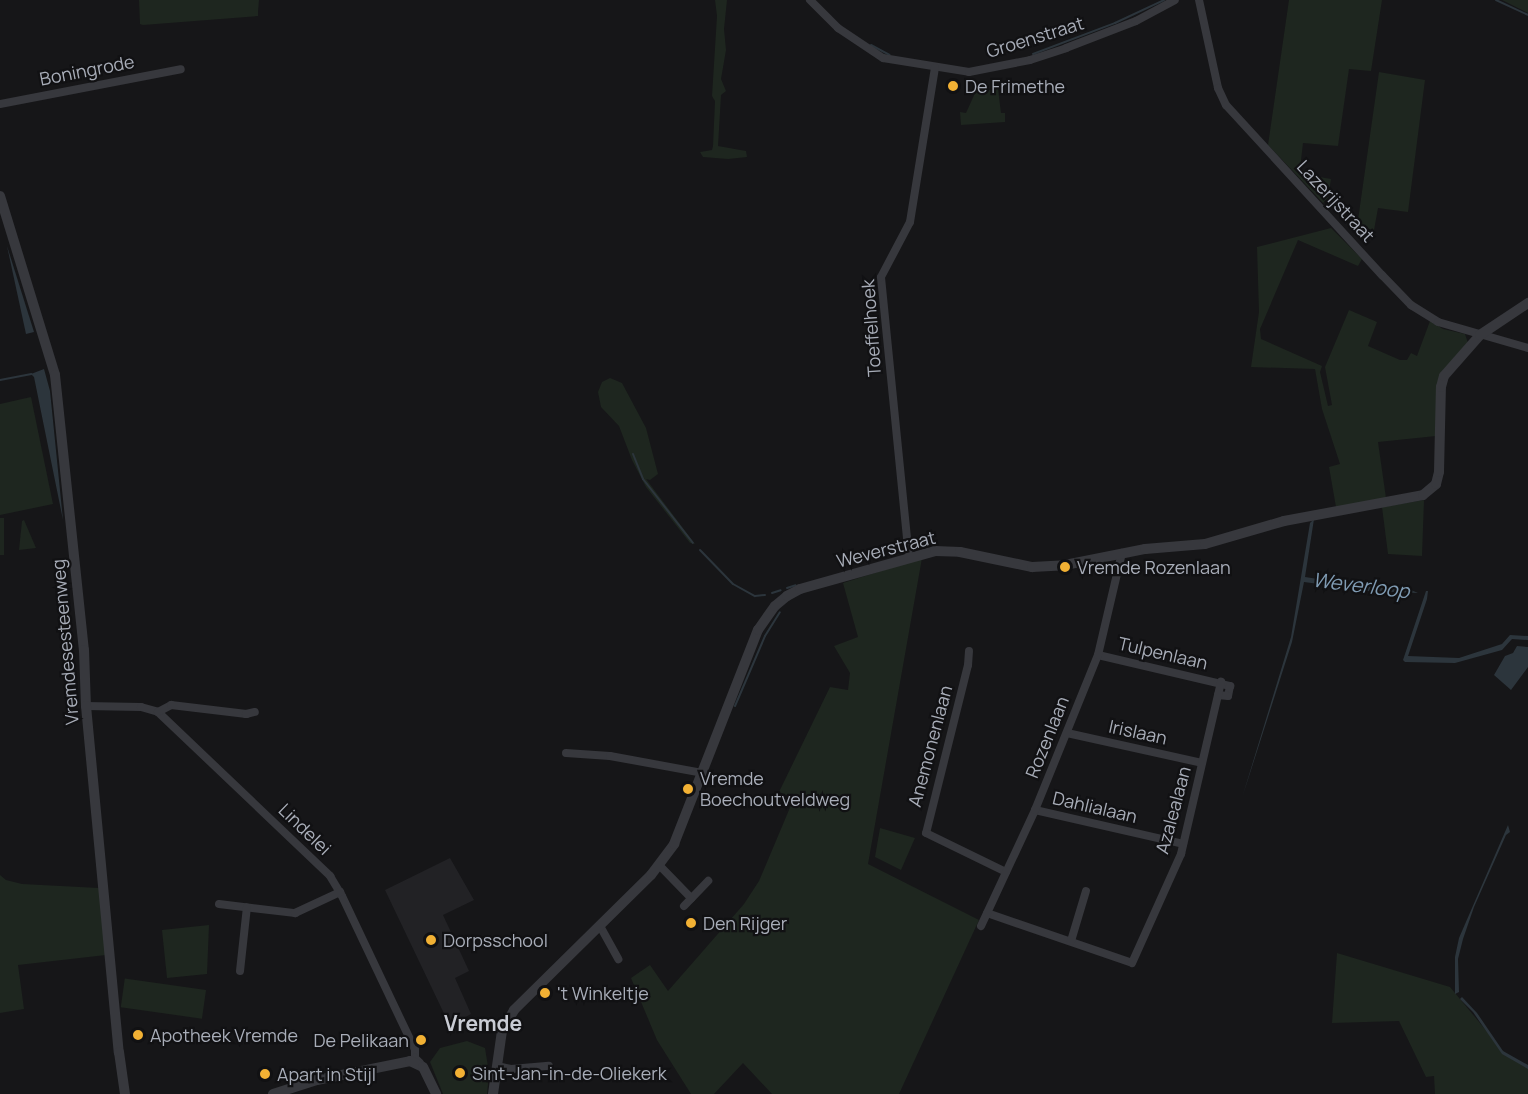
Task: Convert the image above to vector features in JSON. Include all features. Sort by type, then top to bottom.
[{"type":"street","name":"Groenstraat","points":[[810,0],[838,28],[883,58],[969,72],[1030,60],[1136,21],[1175,0]]},
{"type":"street","name":"Lazerijstraat","points":[[1199,0],[1218,88],[1226,105],[1411,305],[1445,326],[1528,348]]},
{"type":"street","name":"Toeffelhoek","points":[[909,558],[881,277],[886,263],[905,236],[910,222],[935,68]]},
{"type":"street","name":"Boningrode","points":[[0,104],[181,69]]},
{"type":"street","name":"Vremdesesteenweg","points":[[0,196],[56,375],[125,1094]]},
{"type":"street","name":"Weverstraat","points":[[497,1066],[502,1031],[514,1010],[660,866],[674,844],[758,630],[776,606],[800,590],[909,558],[948,550],[1032,567],[1065,565],[1122,553],[1205,544],[1284,521],[1416,497],[1430,491],[1436,484],[1439,472],[1441,387],[1444,376],[1480,335],[1528,303]]},
{"type":"street","name":"Rozenlaan","points":[[981,926],[1035,810],[1098,655],[1122,553]]},
{"type":"street","name":"Anemonenlaan","points":[[969,651],[969,665],[926,833],[1006,872]]},
{"type":"street","name":"Tulpenlaan","points":[[1098,655],[1221,682]]},
{"type":"street","name":"Azalealaan","points":[[1071,941],[1132,963],[1183,844],[1218,695],[1228,696],[1230,686],[1221,682]]},
{"type":"street","points":[[86,706],[141,707],[158,712],[171,705],[246,714],[255,712]]},
{"type":"street","name":"Lindelei","points":[[158,712],[330,876],[340,892],[415,1050],[415,1058],[420,1063]]},
{"type":"street","name":"Irislaan","points":[[1066,733],[1202,763]]},
{"type":"street","points":[[566,753],[610,756],[703,773]]},
{"type":"street","name":"Dahlialaan","points":[[1035,810],[1183,844]]},
{"type":"street","points":[[660,866],[692,898]]},
{"type":"street","points":[[684,906],[708,881]]},
{"type":"street","points":[[987,913],[1071,941],[1086,891]]},
{"type":"street","points":[[219,904],[296,913],[340,892]]},
{"type":"street","points":[[240,971],[247,907]]},
{"type":"street","points":[[600,926],[618,959]]},
{"type":"street","points":[[273,1094],[317,1080],[410,1061],[420,1063],[436,1094]]},
{"type":"street","points":[[493,1094],[497,1066],[511,1069],[549,1066]]},
{"type":"shaded area","points":[[139,0],[259,0],[258,16],[143,25],[140,24]]},
{"type":"shaded area","points":[[715,0],[727,0],[724,29],[726,50],[721,79],[726,91],[721,95],[718,146],[746,151],[747,157],[728,159],[703,157],[700,152],[712,150],[713,146],[715,101],[712,96],[717,16]]},
{"type":"shaded area","points":[[1289,0],[1382,0],[1371,71],[1349,69],[1338,146],[1303,143],[1300,169],[1314,173],[1314,176],[1331,179],[1328,198],[1323,203],[1268,145]]},
{"type":"shaded area","points":[[1502,0],[1528,0],[1528,13]]},
{"type":"shaded area","points":[[1379,72],[1425,80],[1408,212],[1378,208],[1374,230],[1357,227]]},
{"type":"shaded area","points":[[998,89],[1001,113],[1005,113],[1005,122],[961,125],[960,112],[966,113],[976,91]]},
{"type":"shaded area","points":[[1331,228],[1362,259],[1358,266],[1298,240],[1260,329],[1261,339],[1322,366],[1320,372],[1328,406],[1332,405],[1325,367],[1349,310],[1377,322],[1368,346],[1400,360],[1407,360],[1411,353],[1417,356],[1430,321],[1443,329],[1465,334],[1468,343],[1440,378],[1436,436],[1378,442],[1386,498],[1336,507],[1329,467],[1340,464],[1322,409],[1315,369],[1251,367],[1259,312],[1257,247]]},
{"type":"shaded area","points":[[7,246],[34,332],[26,334]]},
{"type":"shaded area","points":[[44,369],[50,391],[63,520],[34,377],[31,374]]},
{"type":"shaded area","points":[[610,378],[622,383],[646,428],[658,474],[650,480],[646,479],[695,544],[690,543],[646,487],[632,460],[619,426],[601,407],[598,392],[602,382]]},
{"type":"shaded area","points":[[31,397],[53,504],[0,515],[0,404]]},
{"type":"shaded area","points":[[1424,500],[1422,556],[1388,554],[1382,507]]},
{"type":"shaded area","points":[[0,518],[4,518],[4,555],[0,555]]},
{"type":"shaded area","points":[[1314,519],[1305,577],[1357,585],[1356,589],[1304,582],[1292,642],[1242,798],[1291,637],[1310,523]]},
{"type":"shaded area","points":[[24,520],[36,548],[19,550],[22,521]]},
{"type":"shaded area","points":[[922,558],[868,864],[979,920],[899,1094],[772,1094],[743,1063],[714,1094],[691,1094],[657,1040],[631,978],[650,965],[668,991],[744,904],[759,881],[794,798],[779,792],[830,687],[848,690],[850,673],[834,646],[858,637],[843,583]]},
{"type":"shaded area","points":[[1362,586],[1411,590],[1418,593],[1369,591],[1362,590]]},
{"type":"shaded area","points":[[1426,591],[1428,591],[1427,599],[1408,656],[1459,658],[1502,644],[1510,635],[1528,636],[1528,640],[1512,639],[1502,650],[1455,663],[1405,662],[1403,660]]},
{"type":"shaded area","points":[[1517,646],[1528,647],[1528,667],[1511,690],[1494,675],[1505,656],[1513,653]]},
{"type":"shaded area","points":[[1508,825],[1510,832],[1506,835],[1474,907],[1463,939],[1458,959],[1459,992],[1455,994],[1455,957],[1459,938]]},
{"type":"shaded area","points":[[880,828],[915,838],[901,870],[875,857]]},
{"type":"shaded area","name":"Dorpsschool","points":[[450,858],[474,900],[443,915],[469,971],[455,978],[471,1014],[450,1026],[385,890]]},
{"type":"shaded area","points":[[0,875],[6,880],[22,884],[99,888],[106,955],[18,965],[24,1009],[0,1013]]},
{"type":"shaded area","points":[[209,925],[207,974],[167,978],[162,930]]},
{"type":"shaded area","points":[[1337,953],[1450,987],[1504,1052],[1528,1066],[1528,1094],[1435,1094],[1434,1076],[1426,1077],[1399,1021],[1332,1023]]},
{"type":"shaded area","points":[[125,979],[206,990],[202,1019],[121,1007]]},
{"type":"shaded area","points":[[1462,997],[1477,1013],[1503,1051],[1528,1065],[1528,1069],[1502,1054],[1473,1012],[1460,999]]},
{"type":"shaded area","points":[[467,1041],[485,1048],[489,1073],[487,1094],[443,1094],[430,1062],[440,1048]]},
{"type":"waterway","points":[[1033,54],[1115,23],[1164,0]]},
{"type":"waterway","points":[[1496,0],[1528,15]]},
{"type":"waterway","points":[[871,45],[890,55]]},
{"type":"waterway","points":[[0,380],[31,374]]},
{"type":"waterway","name":"Weverloop","points":[[633,454],[643,479],[693,543]]},
{"type":"waterway","name":"Weverloop","points":[[700,550],[733,584],[755,596],[765,595]]},
{"type":"waterway","name":"Weverloop","points":[[787,588],[796,585]]},
{"type":"waterway","name":"Weverloop","points":[[772,593],[781,590]]},
{"type":"waterway","points":[[735,706],[765,636],[780,612]]},
{"type":"place","name":"De Frimethe","points":[[953,86]]},
{"type":"place","name":"Vremde Rozenlaan","points":[[1065,567]]},
{"type":"place","name":"Vremde Boechoutveldweg","points":[[688,789]]},
{"type":"place","name":"Den Rijger","points":[[691,923]]},
{"type":"place","name":"Dorpsschool","points":[[431,940]]},
{"type":"place","name":"'t Winkeltje","points":[[545,993]]},
{"type":"place","name":"Apotheek Vremde","points":[[138,1035]]},
{"type":"place","name":"De Pelikaan","points":[[421,1040]]},
{"type":"place","name":"Sint-Jan-in-de-Oliekerk","points":[[460,1073]]},
{"type":"place","name":"Apart in Stijl","points":[[265,1074]]},
{"type":"district","name":"Vremde","points":[[483,1023]]}]
